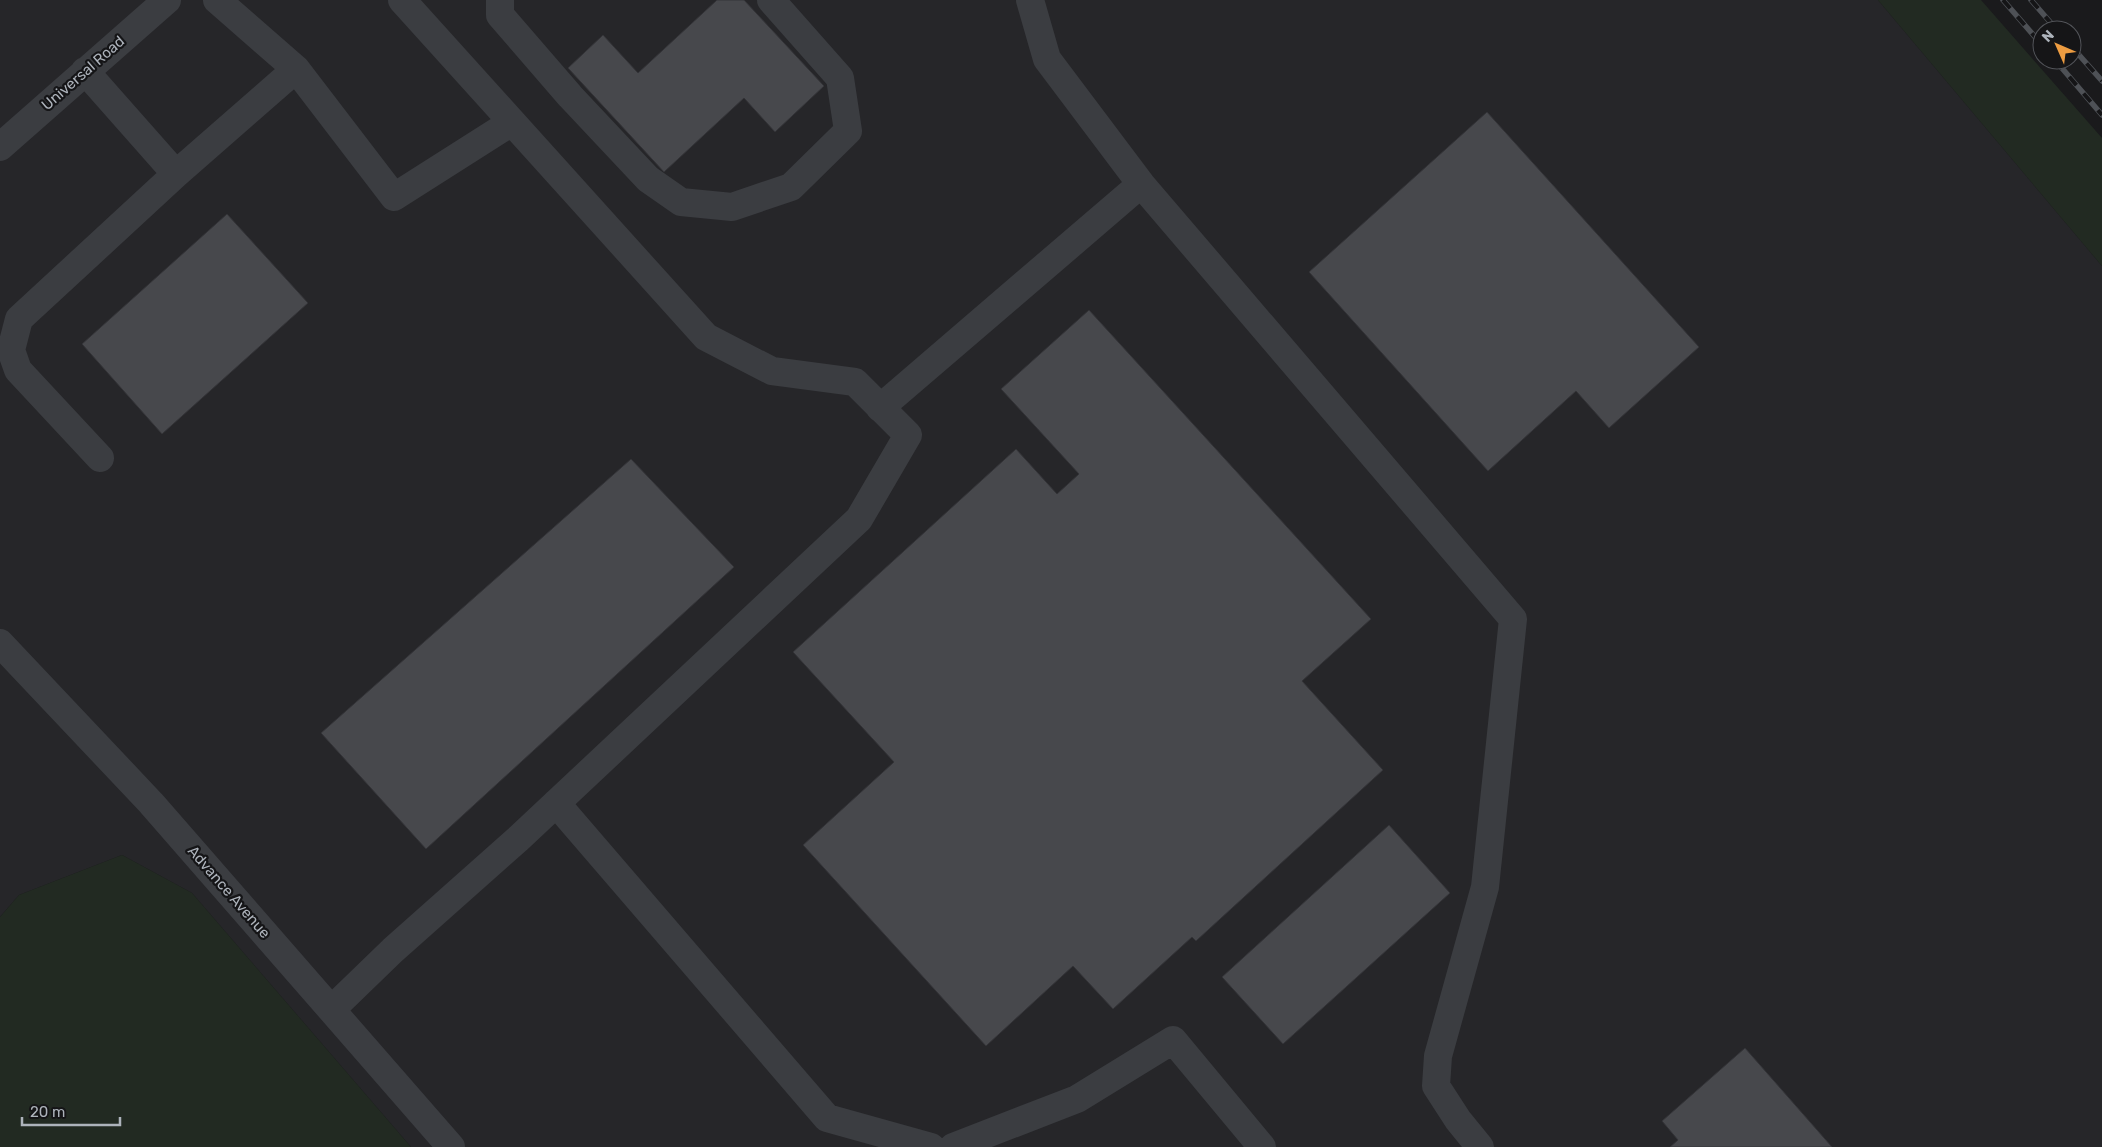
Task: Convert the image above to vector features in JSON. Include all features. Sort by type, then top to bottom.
[{"type":"street","name":"Universal Road","points":[[0,147],[167,0]]},
{"type":"street","points":[[217,0],[296,69],[394,197],[512,122]]},
{"type":"street","points":[[332,1009],[393,950],[556,803],[859,519],[908,435],[855,382],[772,372],[706,337],[402,0]]},
{"type":"street","points":[[500,0],[500,15],[570,96],[648,179],[681,202],[732,207],[791,187],[848,131],[840,78],[772,0]]},
{"type":"street","points":[[1030,0],[1047,59],[1141,184],[1513,619],[1485,887],[1437,1063],[1436,1086],[1458,1120],[1480,1147]]},
{"type":"street","points":[[100,458],[18,370],[11,350],[19,319],[176,174],[296,69]]},
{"type":"street","points":[[85,72],[176,174]]},
{"type":"street","points":[[880,408],[1141,184]]},
{"type":"street","name":"Advance Avenue","points":[[0,642],[151,803],[451,1147]]},
{"type":"street","points":[[556,803],[827,1118],[931,1147]]},
{"type":"street","points":[[953,1147],[1077,1099],[1172,1040],[1262,1147]]},
{"type":"shaded area","points":[[0,0],[1878,0],[2102,266],[2102,1147],[411,1147],[192,893],[122,855],[19,895],[0,917]]},
{"type":"shaded area","points":[[1878,0],[1981,0],[2032,58],[2032,70],[2042,70],[2102,138],[2102,266]]},
{"type":"shaded area","points":[[122,855],[192,893],[411,1147],[0,1147],[0,917],[19,895]]},
{"type":"building","points":[[717,0],[744,0],[824,86],[775,132],[744,98],[664,172],[568,68],[603,35],[638,73]]},
{"type":"building","points":[[1487,112],[1699,347],[1609,428],[1576,391],[1488,471],[1309,272]]},
{"type":"building","points":[[227,214],[308,303],[162,434],[82,344]]},
{"type":"building","points":[[1089,310],[1371,619],[1302,681],[1383,770],[1196,941],[1192,937],[1113,1009],[1073,966],[986,1046],[803,845],[894,762],[793,652],[1016,449],[1057,494],[1079,474],[1001,389]]},
{"type":"building","points":[[631,459],[734,567],[426,849],[321,733]]},
{"type":"building","points":[[1389,825],[1450,893],[1283,1044],[1222,977]]},
{"type":"building","points":[[1745,1048],[1832,1147],[1670,1147],[1678,1140],[1662,1121]]},
{"type":"railway","points":[[2003,0],[2032,33]]},
{"type":"railway","points":[[2031,0],[2048,20]]},
{"type":"railway","points":[[2082,58],[2102,81]]},
{"type":"railway","points":[[2064,70],[2102,115]]}]
